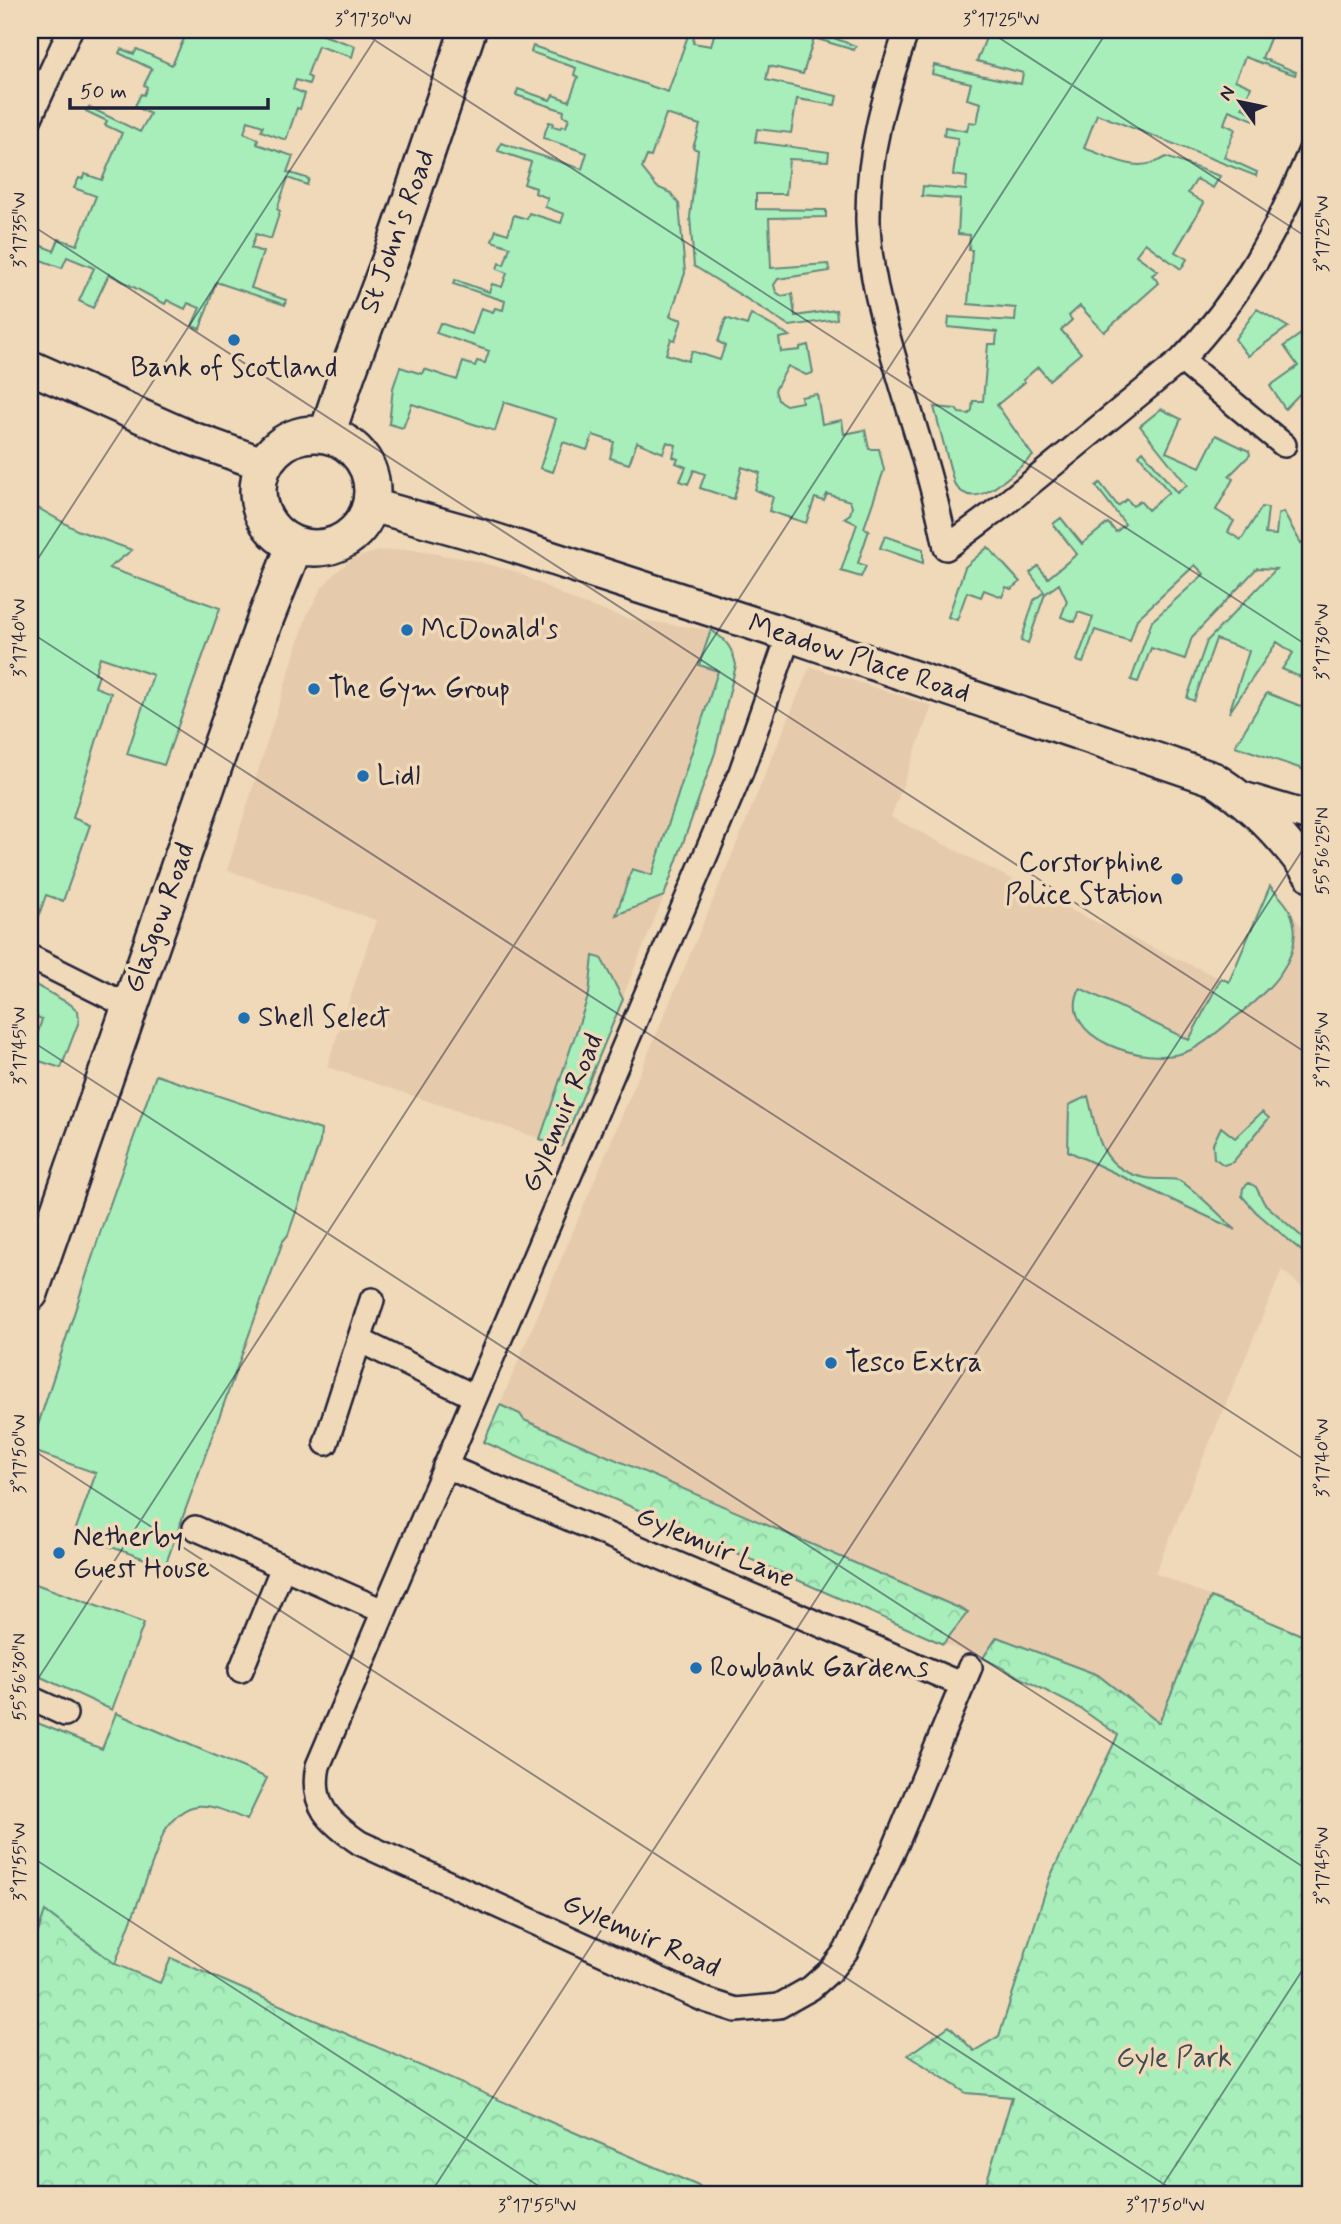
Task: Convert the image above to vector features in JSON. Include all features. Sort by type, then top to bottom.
[{"type":"main road","name":"St John's Road","points":[[327,434],[346,374],[393,253],[468,30]]},
{"type":"main road","points":[[30,366],[188,437],[263,464]]},
{"type":"main road","points":[[327,434],[344,441],[368,468],[373,486],[371,505],[366,517],[348,538],[322,548],[295,545],[282,539],[264,518],[257,491],[263,464],[284,442],[297,436],[327,434]]},
{"type":"main road","name":"Meadow Place Road","points":[[371,505],[489,538],[789,635],[1214,779],[1241,796],[1272,825],[1311,875]]},
{"type":"main road","name":"Glasgow Road","points":[[30,1293],[128,1006],[265,620],[295,545]]},
{"type":"street","points":[[30,118],[70,30]]},
{"type":"street","points":[[907,30],[888,84],[877,128],[868,195],[869,240],[882,316],[934,492],[946,548],[1005,504],[1181,360],[1218,320],[1272,235],[1311,150]]},
{"type":"street","points":[[1181,360],[1284,445]]},
{"type":"street","name":"Gylemuir Road","points":[[789,635],[741,772],[383,1611],[318,1766],[314,1785],[322,1809],[337,1828],[387,1856],[705,2000],[736,2010],[779,2006],[821,1980],[845,1951],[895,1847],[966,1676]]},
{"type":"street","points":[[1241,796],[1311,817]]},
{"type":"street","points":[[30,957],[128,1006]]},
{"type":"street","points":[[326,1443],[372,1300]]},
{"type":"street","points":[[359,1340],[475,1397]]},
{"type":"street","name":"Gylemuir Lane","points":[[445,1466],[966,1676]]},
{"type":"street","points":[[195,1528],[383,1611]]},
{"type":"street","points":[[241,1670],[283,1567]]},
{"type":"street","points":[[30,1698],[65,1714]]},
{"type":"shaded area","points":[[408,549],[472,560],[517,572],[575,601],[625,618],[711,630],[725,639],[733,650],[736,665],[715,753],[664,896],[562,1146],[327,1067],[376,920],[227,870],[307,615],[321,589],[352,559],[378,551]]},
{"type":"shaded area","points":[[812,667],[932,706],[891,817],[1081,915],[1228,982],[1270,886],[1311,939],[1311,1295],[1282,1270],[1155,1573],[1211,1597],[1154,1735],[484,1442],[808,671]]},
{"type":"green space","points":[[188,30],[308,30],[355,46],[352,57],[318,46],[307,76],[311,78],[309,84],[296,80],[293,89],[305,94],[286,140],[261,131],[263,126],[248,121],[244,133],[258,139],[257,144],[293,156],[287,172],[309,179],[307,185],[288,178],[277,209],[280,211],[271,239],[256,234],[251,248],[263,252],[251,288],[286,300],[285,305],[216,282],[200,329],[192,326],[200,308],[188,303],[185,309],[167,300],[165,304],[109,274],[93,308],[79,301],[94,268],[67,257],[62,268],[30,256],[30,241],[54,251],[59,239],[77,245],[96,196],[74,188],[79,178],[82,179],[85,174],[102,180],[122,133],[105,125],[107,121],[86,111],[89,107],[140,132],[150,114],[135,106],[141,94],[144,95],[147,87],[144,85],[152,69],[119,53],[121,49],[134,54],[137,49],[172,65]]},
{"type":"green space","points":[[690,30],[695,30],[693,43],[711,46],[715,31],[713,30],[811,30],[856,46],[854,50],[814,38],[803,74],[769,66],[766,80],[837,96],[835,105],[797,99],[791,133],[757,129],[755,142],[829,152],[828,161],[789,159],[786,194],[756,194],[756,209],[826,210],[826,217],[769,218],[771,268],[828,264],[830,271],[778,279],[774,285],[776,292],[782,296],[792,294],[795,316],[836,310],[837,319],[790,326],[694,266],[690,217],[698,150],[693,148],[700,125],[666,114],[651,157],[647,156],[642,168],[657,187],[671,193],[679,204],[685,273],[670,316],[682,320],[675,340],[671,339],[666,354],[688,361],[692,351],[720,360],[725,345],[718,342],[726,318],[747,325],[751,314],[790,336],[779,338],[781,352],[800,350],[800,347],[808,345],[813,373],[806,375],[788,366],[775,390],[778,400],[786,405],[802,402],[801,397],[817,394],[822,424],[842,420],[844,434],[865,430],[869,449],[879,449],[884,470],[864,528],[869,530],[858,563],[866,566],[861,577],[841,571],[857,524],[844,518],[850,514],[850,501],[827,494],[824,501],[815,498],[806,523],[769,511],[773,497],[755,490],[760,473],[742,467],[734,499],[700,488],[705,474],[694,470],[688,484],[680,481],[686,467],[676,463],[678,459],[673,457],[676,445],[667,442],[663,453],[637,442],[629,464],[610,458],[614,442],[593,435],[587,450],[563,442],[553,472],[540,468],[556,419],[504,402],[495,431],[412,404],[403,428],[389,424],[393,388],[400,367],[422,374],[424,369],[457,380],[463,362],[475,366],[477,361],[485,363],[489,351],[436,333],[440,323],[472,334],[481,308],[493,312],[495,308],[503,310],[505,301],[453,284],[455,280],[489,292],[492,284],[502,287],[507,273],[497,269],[499,263],[504,265],[510,247],[492,241],[496,230],[508,234],[514,215],[527,219],[529,213],[561,223],[564,214],[545,207],[548,198],[535,193],[536,188],[524,184],[531,162],[498,151],[501,143],[582,169],[587,153],[543,138],[549,122],[553,123],[552,126],[566,127],[569,118],[563,116],[564,111],[516,95],[518,89],[550,100],[553,95],[569,101],[578,77],[574,75],[576,68],[531,52],[533,46],[668,92]]},
{"type":"green space","points":[[989,30],[1029,30],[1039,33],[1040,30],[1270,30],[1273,31],[1262,58],[1296,72],[1295,75],[1245,57],[1235,80],[1251,87],[1242,108],[1256,114],[1254,120],[1229,110],[1224,124],[1235,129],[1224,157],[1257,172],[1256,176],[1097,114],[1084,148],[1135,165],[1145,165],[1166,157],[1220,176],[1213,188],[1197,179],[1188,193],[1204,203],[1175,252],[1187,259],[1181,269],[1145,243],[1136,255],[1158,271],[1152,275],[1159,283],[1104,332],[1080,306],[1069,316],[1072,320],[1061,330],[1081,353],[1049,380],[1038,367],[1023,380],[1025,382],[997,405],[1033,456],[994,488],[983,494],[972,495],[962,492],[954,483],[934,407],[956,409],[959,413],[969,414],[973,401],[983,401],[988,344],[996,344],[997,332],[948,327],[949,317],[1015,321],[1016,308],[968,304],[972,250],[969,250],[970,235],[958,234],[960,199],[922,196],[923,186],[966,190],[967,177],[953,175],[958,138],[944,136],[945,127],[967,131],[969,122],[977,123],[981,103],[967,99],[971,83],[932,74],[934,65],[1021,84],[1023,73],[977,61]]},
{"type":"green space","points":[[1257,309],[1288,327],[1248,356],[1235,339]]},
{"type":"green space","points":[[1311,327],[1311,382],[1285,409],[1270,386],[1298,366],[1284,346],[1301,334],[1305,336]]},
{"type":"green space","points":[[1161,409],[1181,419],[1166,452],[1200,467],[1216,435],[1249,451],[1250,455],[1229,476],[1233,479],[1216,510],[1234,521],[1228,532],[1241,540],[1262,507],[1268,508],[1265,534],[1276,535],[1278,515],[1283,512],[1301,543],[1311,537],[1311,651],[1309,650],[1300,677],[1282,669],[1293,653],[1277,642],[1229,713],[1249,651],[1216,639],[1194,701],[1187,698],[1207,641],[1276,569],[1257,568],[1192,637],[1185,659],[1151,648],[1138,682],[1131,680],[1152,621],[1204,574],[1195,565],[1137,619],[1130,641],[1095,630],[1083,663],[1077,661],[1093,617],[1078,612],[1075,622],[1061,617],[1067,601],[1059,584],[1045,594],[1028,643],[1021,641],[1034,600],[1044,592],[1030,573],[1038,566],[1048,578],[1077,554],[1053,524],[1061,518],[1082,544],[1108,523],[1116,532],[1125,524],[1096,486],[1100,483],[1118,506],[1127,499],[1133,506],[1140,501],[1148,510],[1169,492],[1139,455],[1143,451],[1177,493],[1187,485],[1140,426]]},
{"type":"green space","points":[[38,508],[77,530],[132,550],[109,568],[220,608],[164,765],[127,754],[153,675],[100,657],[95,673],[99,675],[95,687],[111,693],[73,818],[90,825],[63,901],[46,895],[36,923],[30,921],[30,523]]},
{"type":"green space","points":[[885,536],[923,549],[923,563],[880,548]]},
{"type":"green space","points":[[988,547],[1020,582],[1011,589],[1006,587],[1002,597],[984,590],[981,597],[967,592],[957,620],[948,617],[965,567]]},
{"type":"green space","points":[[711,630],[728,644],[736,665],[715,753],[664,896],[616,915],[632,869],[652,875],[718,671],[699,665]]},
{"type":"green space","points":[[1267,693],[1311,710],[1311,772],[1235,746]]},
{"type":"green space","points":[[1270,886],[1290,911],[1295,928],[1289,959],[1280,974],[1257,999],[1209,1039],[1183,1053],[1148,1055],[1108,1044],[1092,1035],[1080,1022],[1076,1006],[1080,988],[1189,1040],[1221,978],[1229,982]]},
{"type":"green space","points":[[593,956],[601,958],[623,999],[562,1146],[540,1139],[589,994]]},
{"type":"green space","points":[[30,982],[78,1011],[79,1021],[61,1068],[30,1058],[42,1019],[30,1014]]},
{"type":"green space","points":[[156,1075],[321,1130],[320,1142],[288,1235],[283,1241],[165,1566],[74,1534],[96,1473],[30,1450],[103,1224]]},
{"type":"green space","points":[[1088,1096],[1103,1148],[1118,1167],[1146,1178],[1183,1182],[1236,1230],[1068,1151],[1069,1105]]},
{"type":"green space","points":[[1262,1112],[1269,1118],[1233,1162],[1224,1165],[1214,1158],[1213,1144],[1221,1127],[1235,1138]]},
{"type":"green space","points":[[1249,1183],[1256,1187],[1264,1203],[1311,1245],[1311,1259],[1256,1212],[1242,1196],[1243,1188]]},
{"type":"green space","points":[[500,1405],[520,1414],[524,1420],[968,1612],[943,1644],[484,1442]]},
{"type":"green space","points":[[30,1582],[144,1623],[112,1710],[30,1672]]},
{"type":"green space","name":"Gyle Park","points":[[1211,1597],[1311,1639],[1311,2194],[983,2194],[1012,2097],[966,2093],[908,2055],[949,2026],[974,2051],[999,2036],[1050,1877],[1118,1735],[1081,1709],[983,1658],[997,1637],[1098,1675],[1159,1723]]},
{"type":"green space","points":[[116,1713],[267,1778],[247,1820],[222,1810],[201,1806],[182,1812],[173,1820],[164,1832],[115,1964],[46,1912],[30,1957],[30,1720],[102,1749]]},
{"type":"green space","points":[[45,1911],[115,1964],[160,1983],[171,1958],[717,2194],[30,2194],[30,1956]]},
{"type":"place","name":"Bank of Scotland","points":[[234,340]]},
{"type":"place","name":"McDonald's","points":[[407,630]]},
{"type":"place","name":"The Gym Group","points":[[314,689]]},
{"type":"place","name":"Lidl","points":[[363,776]]},
{"type":"place","name":"Corstorphine Police Station","points":[[1177,879]]},
{"type":"place","name":"Shell Select","points":[[244,1018]]},
{"type":"place","name":"Tesco Extra","points":[[831,1363]]},
{"type":"place","name":"Netherby Guest House","points":[[59,1553]]},
{"type":"place","name":"Rowbank Gardens","points":[[696,1668]]}]
